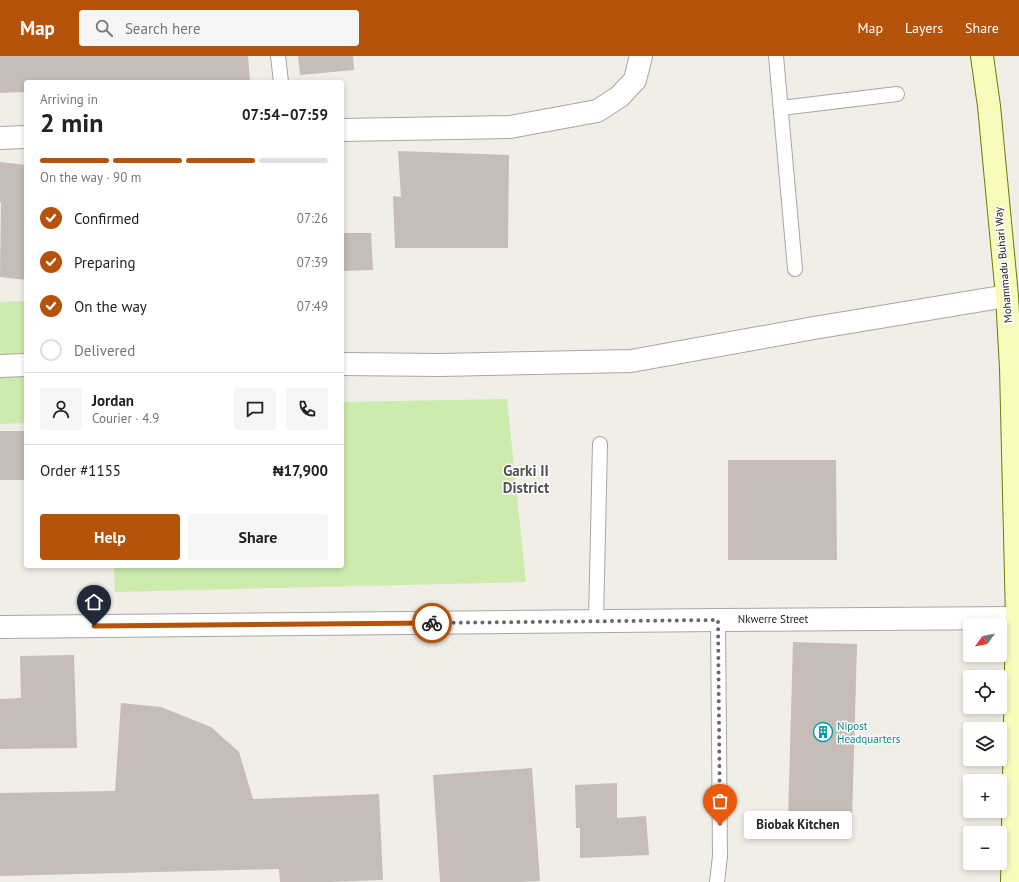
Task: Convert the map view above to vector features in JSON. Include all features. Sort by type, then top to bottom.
[{"type":"main road","name":"Mohammadu Buhari Way","points":[[982,56],[989,106],[1007,296],[1011,368],[1018,618],[1012,882]]},
{"type":"street","points":[[344,130],[510,127],[597,112],[619,97],[635,80],[641,56]]},
{"type":"street","points":[[0,138],[24,137]]},
{"type":"street","points":[[344,364],[440,365],[631,361],[814,328],[1007,296]]},
{"type":"street","points":[[0,366],[24,365]]},
{"type":"street","name":"Nkwerre Street","points":[[0,627],[1018,618]]},
{"type":"lane","points":[[278,56],[281,80]]},
{"type":"lane","points":[[776,56],[795,270]]},
{"type":"lane","points":[[781,108],[897,94]]},
{"type":"lane","points":[[596,621],[600,444]]},
{"type":"lane","points":[[717,882],[720,856],[718,620]]},
{"type":"green space","points":[[24,301],[24,423],[0,424],[0,302]]},
{"type":"green space","points":[[507,399],[526,582],[115,592],[114,568],[344,568],[344,402]]},
{"type":"building","points":[[0,56],[248,56],[250,80],[24,80],[24,92],[0,93]]},
{"type":"building","points":[[298,56],[353,56],[354,70],[300,75]]},
{"type":"building","points":[[398,151],[509,155],[508,248],[395,248],[393,196],[401,197]]},
{"type":"building","points":[[0,162],[24,165],[24,280],[0,277]]},
{"type":"building","points":[[344,233],[371,233],[373,270],[344,271]]},
{"type":"building","points":[[0,431],[24,431],[24,480],[0,480]]},
{"type":"building","points":[[728,460],[836,460],[837,560],[728,560]]},
{"type":"building","name":"Nipost Headquarters","points":[[793,642],[857,644],[852,822],[788,820]]},
{"type":"building","points":[[74,655],[77,748],[0,749],[0,699],[21,698],[20,656]]},
{"type":"building","points":[[121,703],[161,707],[211,727],[239,752],[253,799],[379,794],[383,880],[280,882],[279,869],[0,876],[0,793],[115,791]]},
{"type":"building","points":[[532,768],[540,881],[440,882],[433,775]]},
{"type":"building","points":[[617,783],[617,818],[646,816],[649,855],[580,858],[580,828],[576,828],[575,785]]},
{"type":"way so far","points":[[432,623],[718,620],[720,825]]},
{"type":"place","name":"Nipost Headquarters","points":[[823,732]]},
{"type":"place","name":"Biobak Kitchen","points":[[720,825]]},
{"type":"district","name":"Garki II District","points":[[526,480]]},
{"type":"route","points":[[94,626],[432,623]]}]
